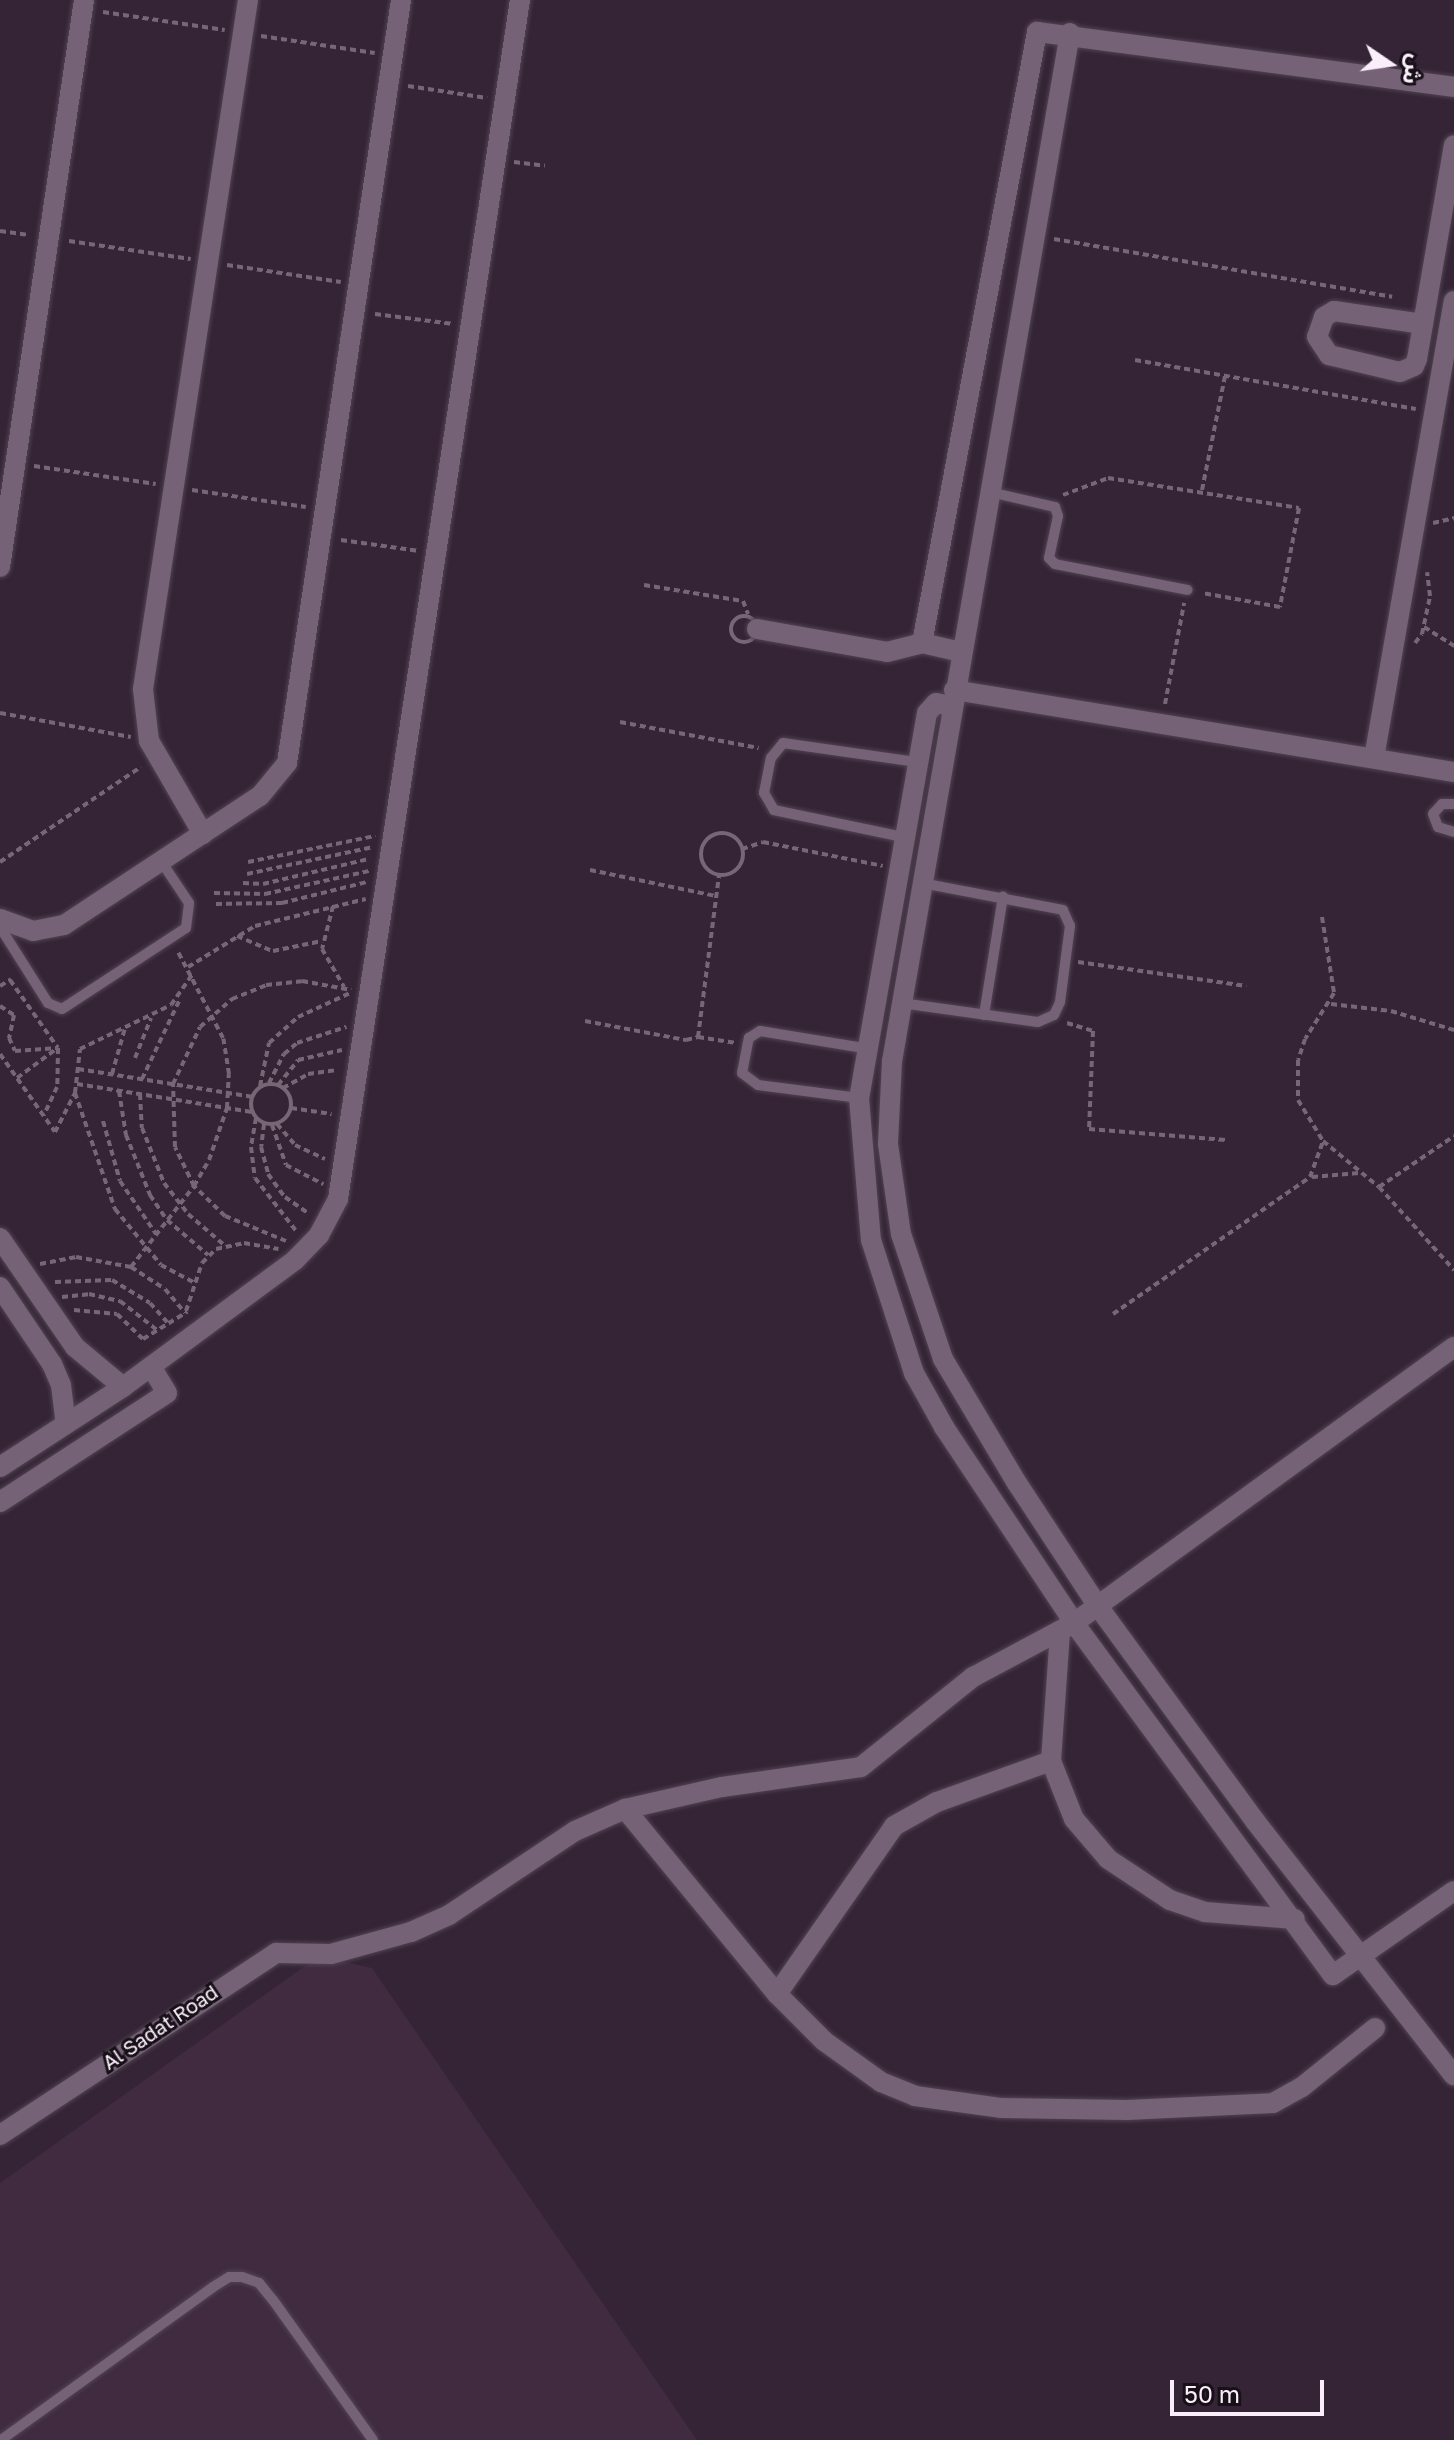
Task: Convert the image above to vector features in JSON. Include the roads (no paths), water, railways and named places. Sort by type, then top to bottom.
[{"type":"street","points":[[0,567],[84,0]]},
{"type":"street","points":[[203,834],[152,748],[143,689],[248,0]]},
{"type":"street","points":[[0,919],[33,931],[64,925],[272,787],[287,763],[401,0]]},
{"type":"street","points":[[0,1467],[123,1387],[310,1246],[326,1225],[342,1187],[368,1021],[363,993],[392,860],[520,0]]},
{"type":"street","points":[[922,643],[1034,39],[1041,31],[1454,87]]},
{"type":"street","points":[[1070,33],[901,1003],[888,1097],[888,1144],[901,1234],[924,1315],[970,1410],[1097,1605],[1454,2076]]},
{"type":"street","points":[[1423,324],[1334,311],[1324,317],[1317,337],[1329,355],[1400,372],[1417,359],[1454,145]]},
{"type":"street","points":[[1374,758],[1454,301]]},
{"type":"street","points":[[752,622],[893,653],[922,643],[961,652]]},
{"type":"street","points":[[1454,772],[1161,726],[952,698],[936,703],[928,709],[916,762],[864,1048],[859,1098],[871,1240],[900,1338],[944,1427],[1067,1627],[1295,1919],[1333,1975],[1454,1891]]},
{"type":"street","points":[[0,1238],[75,1347],[123,1387]]},
{"type":"street","points":[[0,1287],[52,1364],[61,1385],[66,1423]]},
{"type":"street","points":[[52,1364],[75,1347]]},
{"type":"street","points":[[1375,2028],[1302,2087],[1273,2103],[1127,2110],[1002,2108],[947,2103],[881,2082],[824,2041],[777,1994],[625,1809],[722,1787],[861,1767],[973,1677],[1067,1627],[1454,1347]]},
{"type":"street","points":[[0,1502],[167,1393],[151,1366]]},
{"type":"street","points":[[1067,1627],[1051,1761],[1074,1819],[1108,1859],[1150,1889],[1205,1912],[1295,1919]]},
{"type":"street","points":[[777,1994],[894,1826],[937,1802],[1051,1761]]},
{"type":"street","name":"Al Sadat Road","points":[[0,2135],[257,1961],[293,1950],[331,1954],[449,1915],[575,1831],[625,1809]]},
{"type":"lane","points":[[990,492],[1049,504],[1058,516],[1051,561],[1187,590]]},
{"type":"lane","points":[[903,837],[768,806],[764,793],[773,751],[792,742],[916,762]]},
{"type":"lane","points":[[1454,804],[1442,804],[1433,814],[1438,827],[1454,832]]},
{"type":"lane","points":[[0,927],[48,1003],[62,1009],[186,928],[191,911],[161,861]]},
{"type":"lane","points":[[901,1003],[1045,1020],[1058,1009],[1066,961],[1070,926],[1063,910],[921,883]]},
{"type":"lane","points":[[984,1015],[1003,897]]},
{"type":"lane","points":[[859,1098],[750,1083],[742,1073],[747,1045],[760,1031],[864,1048]]},
{"type":"lane","points":[[1,2440],[213,2287],[229,2277],[242,2277],[259,2283],[273,2300],[373,2440]]}]
